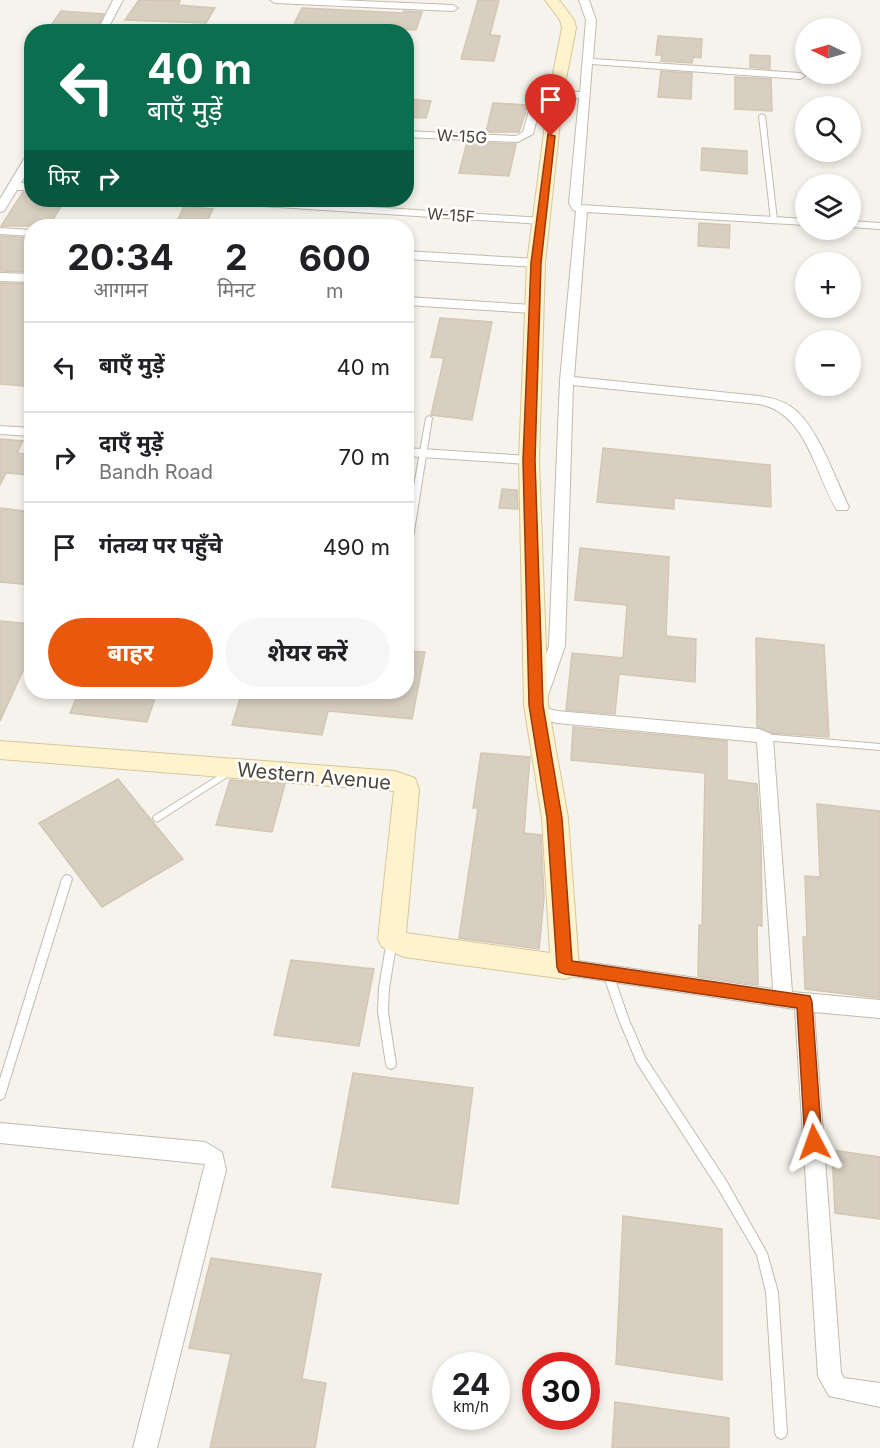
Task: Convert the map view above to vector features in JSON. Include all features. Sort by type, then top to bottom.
[{"type":"street","points":[[105,24],[118,0]]},
{"type":"street","points":[[274,0],[453,8]]},
{"type":"street","points":[[552,0],[567,20],[569,28],[556,94],[536,263],[529,460],[536,705],[555,818],[565,967]]},
{"type":"street","points":[[584,0],[591,20],[582,95],[575,204],[577,208],[795,221]]},
{"type":"street","points":[[586,61],[795,76]]},
{"type":"street","points":[[556,94],[582,95]]},
{"type":"street","name":"W-15G","points":[[414,134],[518,139],[528,134],[536,102],[556,94]]},
{"type":"street","points":[[0,209],[24,167]]},
{"type":"street","points":[[13,186],[24,187]]},
{"type":"street","name":"W-15F","points":[[325,207],[542,221]]},
{"type":"street","points":[[536,705],[557,646],[567,380],[582,210]]},
{"type":"street","points":[[861,225],[880,226]]},
{"type":"street","points":[[0,231],[24,232]]},
{"type":"street","points":[[414,255],[536,263]]},
{"type":"street","points":[[0,277],[24,278]]},
{"type":"street","points":[[414,302],[533,309]]},
{"type":"street","points":[[567,380],[759,400],[778,404],[789,411],[801,425],[842,507]]},
{"type":"street","points":[[0,430],[24,432]]},
{"type":"street","points":[[414,452],[529,460]]},
{"type":"street","points":[[536,705],[544,714],[557,717],[763,736],[766,742],[794,1000],[830,1376],[837,1388],[842,1390],[880,1395]]},
{"type":"street","name":"Western Avenue","points":[[0,750],[395,781],[406,785],[392,939]]},
{"type":"street","points":[[392,939],[404,945],[794,1000],[880,1009]]},
{"type":"street","points":[[0,1133],[205,1152],[212,1155],[216,1161],[216,1170],[145,1448]]},
{"type":"lane","points":[[762,116],[774,220]]},
{"type":"lane","points":[[414,510],[429,418]]},
{"type":"lane","points":[[763,736],[880,747]]},
{"type":"lane","points":[[157,818],[234,768]]},
{"type":"lane","points":[[0,1095],[67,879]]},
{"type":"lane","points":[[391,1064],[383,1012],[384,988],[392,939]]},
{"type":"lane","points":[[608,974],[641,1060],[723,1186],[762,1253],[772,1292],[782,1433]]},
{"type":"building","points":[[139,0],[180,1],[178,5],[215,8],[206,23],[125,20]]},
{"type":"building","points":[[478,0],[499,0],[490,35],[500,36],[494,61],[461,59]]},
{"type":"building","points":[[302,8],[422,12],[416,30],[414,30],[414,24],[294,24]]},
{"type":"building","points":[[61,11],[104,14],[99,24],[52,24]]},
{"type":"building","points":[[658,36],[702,39],[701,58],[693,57],[692,63],[661,61],[662,55],[656,55]]},
{"type":"building","points":[[750,55],[770,56],[770,69],[750,67]]},
{"type":"building","points":[[661,71],[692,73],[691,99],[658,97]]},
{"type":"building","points":[[735,77],[771,79],[772,111],[735,109]]},
{"type":"building","points":[[414,100],[431,101],[426,118],[414,117]]},
{"type":"building","points":[[493,103],[528,105],[519,132],[486,132]]},
{"type":"building","points":[[467,142],[516,144],[509,176],[459,173]]},
{"type":"building","points":[[702,148],[747,151],[747,174],[701,170]]},
{"type":"building","points":[[23,192],[24,207],[61,207],[53,219],[24,219],[24,226],[1,226]]},
{"type":"building","points":[[184,207],[213,209],[208,219],[178,219]]},
{"type":"building","points":[[699,223],[730,225],[729,248],[698,246]]},
{"type":"building","points":[[0,236],[24,238],[24,272],[0,271]]},
{"type":"building","points":[[0,283],[24,284],[24,386],[0,384]]},
{"type":"building","points":[[440,318],[492,322],[472,420],[431,415],[444,358],[431,357]]},
{"type":"building","points":[[0,439],[23,441],[17,453],[24,454],[24,474],[6,473],[0,485]]},
{"type":"building","points":[[603,448],[770,465],[771,507],[674,498],[674,509],[597,502]]},
{"type":"building","points":[[502,489],[517,490],[518,509],[499,508]]},
{"type":"building","points":[[0,508],[24,511],[24,584],[0,582]]},
{"type":"building","points":[[580,548],[669,557],[666,636],[696,639],[695,682],[619,674],[615,714],[566,710],[572,653],[623,658],[627,605],[575,600]]},
{"type":"building","points":[[0,621],[24,623],[24,668],[0,721]]},
{"type":"building","points":[[756,638],[824,645],[829,737],[772,733],[757,727]]},
{"type":"building","points":[[414,651],[425,652],[412,719],[328,711],[322,735],[232,725],[240,699],[414,699]]},
{"type":"building","points":[[76,699],[155,699],[147,722],[70,713]]},
{"type":"building","points":[[573,727],[727,741],[727,780],[757,784],[761,842],[762,926],[757,925],[758,985],[698,976],[699,925],[702,926],[705,773],[571,760]]},
{"type":"building","points":[[481,753],[530,757],[524,833],[541,835],[544,898],[539,949],[459,938],[478,808],[473,808]]},
{"type":"building","points":[[118,779],[183,859],[102,907],[39,823]]},
{"type":"building","points":[[230,780],[285,784],[272,832],[216,825]]},
{"type":"building","points":[[817,804],[880,811],[880,998],[805,989],[803,937],[807,937],[805,876],[820,877]]},
{"type":"building","points":[[291,960],[374,969],[359,1046],[274,1035]]},
{"type":"building","points":[[353,1073],[473,1088],[458,1204],[332,1187]]},
{"type":"building","points":[[832,1150],[880,1157],[880,1219],[835,1213]]},
{"type":"building","points":[[623,1216],[722,1229],[722,1380],[616,1364]]},
{"type":"building","points":[[211,1258],[321,1274],[302,1379],[326,1383],[315,1448],[210,1448],[231,1354],[189,1348]]},
{"type":"building","points":[[615,1402],[729,1418],[729,1448],[612,1448]]},
{"type":"route","points":[[551,136],[536,263],[529,460],[536,705],[555,818],[565,967],[804,1002],[814,1142]]}]
